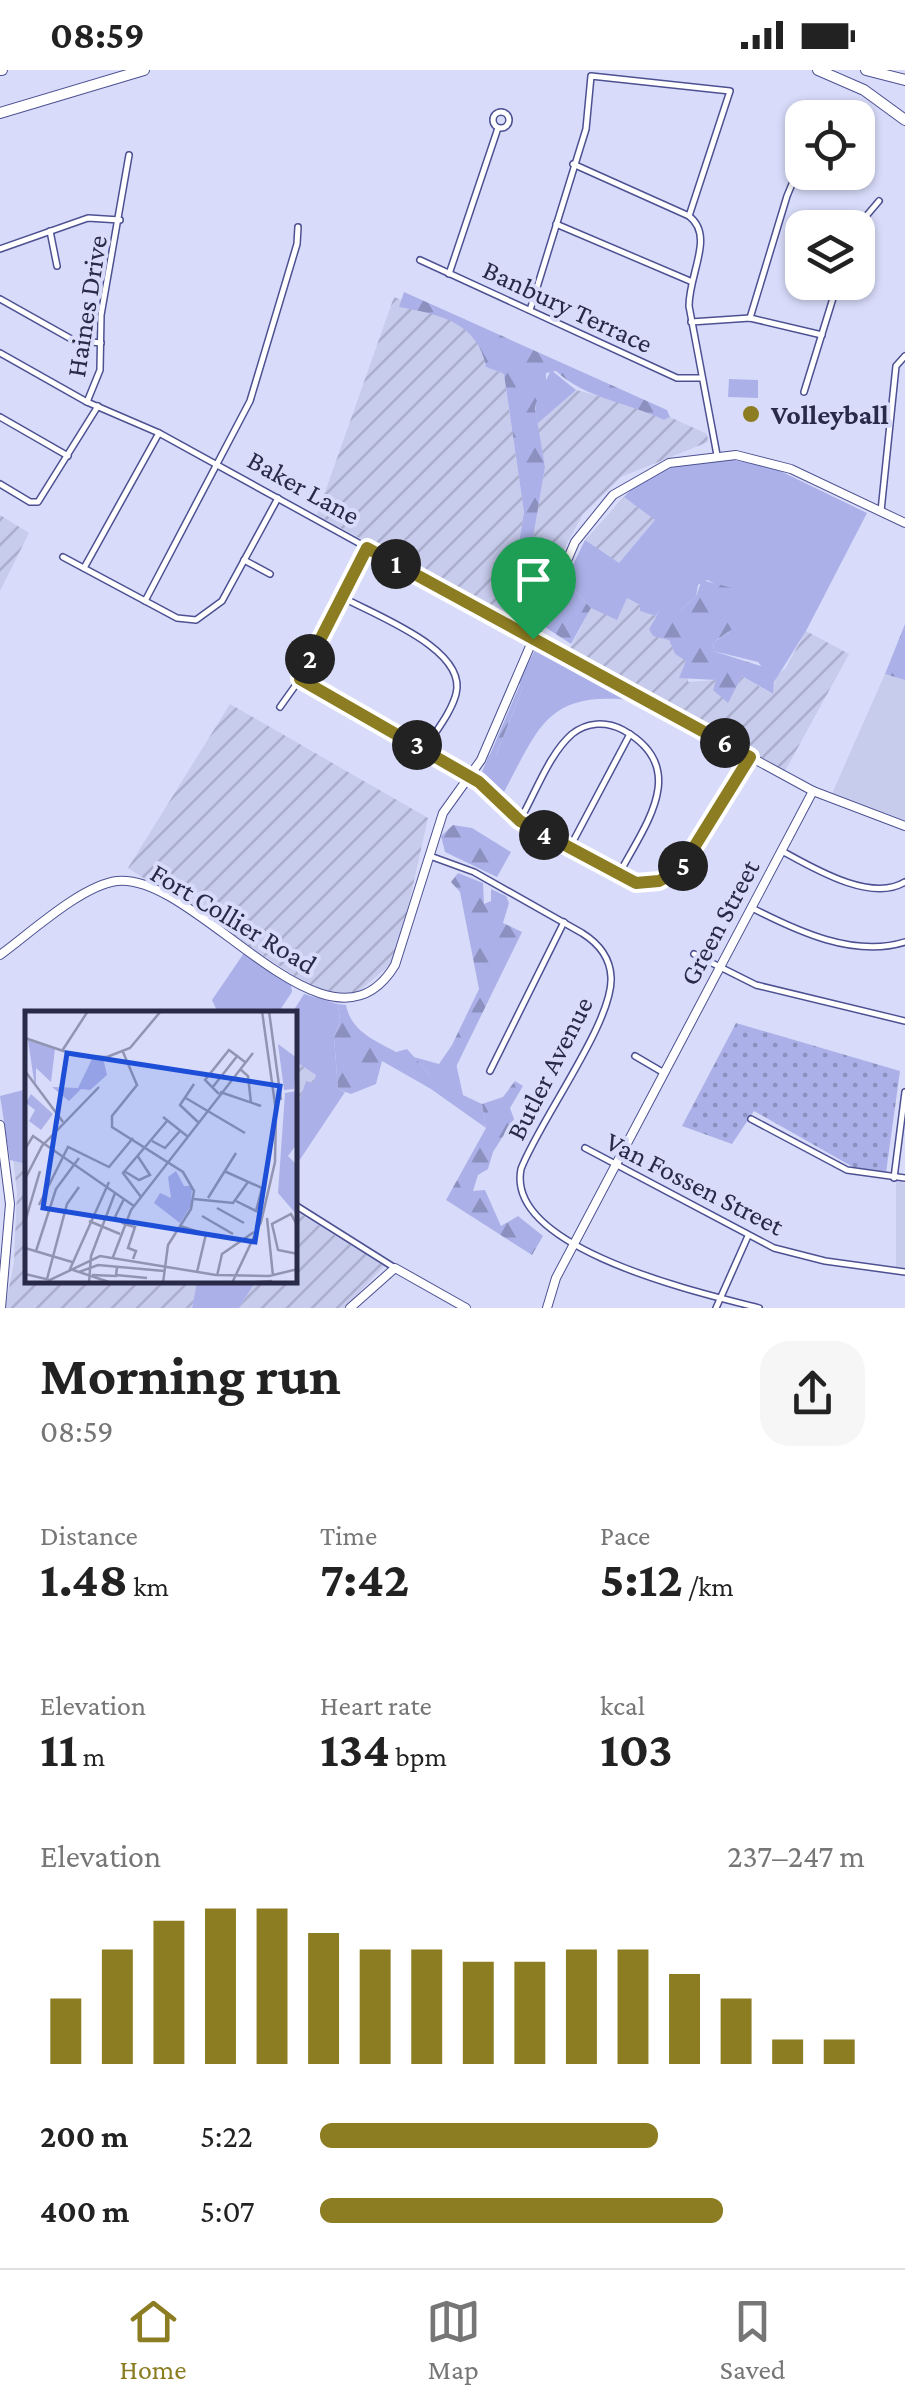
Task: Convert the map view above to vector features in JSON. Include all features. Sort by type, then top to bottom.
[{"type":"highway","points":[[0,113],[144,70]]},
{"type":"highway","points":[[818,70],[864,90],[905,120]]},
{"type":"highway","points":[[866,70],[905,80]]},
{"type":"street","points":[[530,310],[586,130],[590,77],[730,91],[689,216]]},
{"type":"street","points":[[450,274],[498,128]]},
{"type":"street","name":"Haines Drive","points":[[87,402],[98,378],[101,315],[129,156]]},
{"type":"street","points":[[573,164],[689,216],[704,236],[690,281],[691,322],[717,455]]},
{"type":"street","points":[[750,318],[789,190]]},
{"type":"street","points":[[871,210],[879,201]]},
{"type":"street","points":[[0,248],[88,218],[120,220]]},
{"type":"street","points":[[556,224],[690,281]]},
{"type":"street","points":[[145,601],[260,374],[297,244],[298,227]]},
{"type":"street","points":[[50,232],[57,266]]},
{"type":"street","name":"Banbury Terrace","points":[[420,260],[677,378],[702,378]]},
{"type":"street","points":[[0,300],[73,340],[101,343]]},
{"type":"street","points":[[804,392],[833,300]]},
{"type":"street","points":[[691,322],[750,318],[822,336]]},
{"type":"street","name":"Baker Lane","points":[[0,353],[87,402],[160,433],[814,791],[905,826]]},
{"type":"street","points":[[881,511],[896,366],[904,356]]},
{"type":"street","name":"Haines Drive","points":[[0,484],[30,502],[40,500],[98,406]]},
{"type":"street","points":[[0,417],[68,456]]},
{"type":"street","points":[[84,568],[160,433]]},
{"type":"street","name":"Fort Collier Road","points":[[0,954],[92,889],[110,882],[134,882],[193,913],[320,996],[356,996],[379,985],[395,965],[427,855],[444,813],[471,776],[575,542],[601,507],[650,471],[717,455],[776,464],[905,523]]},
{"type":"street","points":[[63,557],[183,620],[202,619],[222,601],[278,498]]},
{"type":"street","points":[[280,707],[300,679],[367,548]]},
{"type":"street","points":[[244,560],[270,574]]},
{"type":"street","points":[[342,597],[439,650],[454,666],[456,696],[424,750]]},
{"type":"street","points":[[300,679],[471,776],[520,821],[618,876],[652,883],[680,870],[750,757]]},
{"type":"street","points":[[520,821],[561,748],[575,732],[602,724],[630,734],[652,753],[659,791],[618,876]]},
{"type":"street","points":[[569,849],[630,734]]},
{"type":"street","name":"Green Street","points":[[546,1308],[575,1242],[814,791]]},
{"type":"street","points":[[782,850],[857,883],[884,889],[905,882]]},
{"type":"street","name":"Butler Avenue","points":[[427,855],[474,872],[564,922],[603,951],[611,987],[524,1162],[519,1184],[522,1199],[536,1219],[656,1280],[759,1308]]},
{"type":"street","points":[[752,908],[814,936],[848,944],[871,948],[905,942]]},
{"type":"street","points":[[490,1071],[564,922]]},
{"type":"street","points":[[694,954],[759,986],[905,1021]]},
{"type":"street","points":[[635,1056],[664,1072]]},
{"type":"street","points":[[894,1178],[905,1092]]},
{"type":"street","points":[[751,1119],[847,1170],[905,1178]]},
{"type":"street","points":[[0,1126],[10,1242],[1,1308]]},
{"type":"street","name":"Van Fossen Street","points":[[585,1148],[748,1236],[810,1258],[905,1272]]},
{"type":"street","points":[[298,1207],[466,1308]]},
{"type":"street","points":[[716,1308],[748,1236]]},
{"type":"street","points":[[350,1308],[395,1268]]},
{"type":"shaded area","points":[[394,297],[454,320],[480,342],[486,367],[504,374],[524,512],[507,618],[317,515]]},
{"type":"shaded area","points":[[576,390],[633,405],[664,420],[670,417],[707,434],[708,442],[621,477],[583,514],[552,571],[529,563],[545,467],[537,424]]},
{"type":"shaded area","points":[[624,497],[656,520],[618,564],[585,540]]},
{"type":"shaded area","points":[[0,515],[29,533],[0,591]]},
{"type":"shaded area","points":[[627,598],[640,605],[641,611],[656,616],[649,629],[669,640],[675,654],[687,661],[688,682],[717,680],[727,702],[742,676],[772,694],[777,674],[785,669],[806,631],[849,654],[785,771],[568,652],[591,608],[617,619]]},
{"type":"shaded area","points":[[885,674],[905,680],[905,821],[831,796]]},
{"type":"shaded area","points":[[230,704],[428,818],[403,930],[390,965],[358,992],[342,995],[318,991],[128,868]]},
{"type":"shaded area","points":[[298,1063],[316,1075],[313,1084],[306,1082],[298,1105]]},
{"type":"shaded area","points":[[13,1158],[25,1160],[25,1283],[197,1283],[192,1308],[5,1308],[14,1263],[17,1192]]},
{"type":"shaded area","points":[[896,1181],[905,1183],[905,1268],[896,1267]]},
{"type":"shaded area","points":[[298,1212],[384,1266],[345,1308],[239,1308],[255,1283],[298,1283]]},
{"type":"green space","points":[[404,292],[667,410],[670,417],[664,420],[594,394],[556,371],[546,373],[546,397],[536,402],[535,408],[545,467],[529,562],[549,570],[526,617],[510,599],[524,512],[504,374],[486,367],[482,352],[465,330],[442,317],[399,307]]},
{"type":"green space","points":[[551,370],[576,390],[537,424],[535,402]]},
{"type":"green space","points":[[729,379],[758,380],[758,398],[728,397]]},
{"type":"green space","points":[[732,460],[770,466],[867,513],[806,631],[774,682],[758,662],[713,651],[714,642],[729,632],[714,583],[707,580],[698,585],[696,596],[681,610],[660,610],[656,616],[640,611],[640,605],[627,598],[617,620],[591,608],[565,581],[585,540],[619,563],[655,520],[624,497],[646,478],[674,467]]},
{"type":"green space","points":[[549,570],[552,571],[531,621],[524,625],[507,618],[510,599],[517,602],[523,616],[531,612]]},
{"type":"green space","points":[[702,580],[740,590],[745,599],[738,625],[714,642],[713,651],[767,668],[774,682],[773,694],[742,676],[728,703],[713,690],[716,680],[679,678],[686,661],[675,654],[669,640],[653,636],[649,629],[660,610],[681,610],[696,596]]},
{"type":"green space","points":[[565,581],[591,608],[571,644],[545,627]]},
{"type":"green space","points":[[905,624],[905,680],[885,674]]},
{"type":"green space","points":[[536,648],[631,700],[581,701],[549,718],[504,792],[482,772],[489,755],[496,755],[523,687],[518,683]]},
{"type":"green space","points":[[521,682],[523,687],[496,755],[489,757]]},
{"type":"green space","points":[[453,825],[472,828],[511,852],[497,877],[445,852],[441,836]]},
{"type":"green space","points":[[458,873],[483,883],[484,904],[491,901],[491,889],[506,896],[509,903],[503,923],[522,932],[455,1069],[452,1045],[479,989],[460,892],[451,882]]},
{"type":"green space","points":[[244,953],[291,984],[292,992],[279,1011],[217,1011],[212,1000]]},
{"type":"green space","points":[[304,994],[338,1004],[340,1020],[334,1038],[338,1089],[345,1092],[298,1162],[298,1104],[306,1081],[313,1083],[316,1075],[298,1063],[298,1011],[293,1011]]},
{"type":"green space","points":[[338,1004],[346,1005],[353,1022],[372,1039],[396,1052],[407,1049],[431,1076],[431,1089],[382,1061],[376,1084],[351,1094],[338,1089],[334,1038],[340,1020]]},
{"type":"green space","points":[[736,1023],[900,1071],[886,1173],[853,1167],[754,1111],[732,1144],[682,1126]]},
{"type":"green space","points":[[452,1045],[463,1095],[482,1104],[486,1128],[431,1089],[431,1076],[414,1057],[439,1064]]},
{"type":"green space","points":[[515,1081],[523,1086],[510,1108],[514,1119],[493,1152],[488,1169],[478,1175],[473,1191],[485,1190],[501,1226],[518,1216],[543,1236],[532,1255],[446,1200],[486,1128],[482,1104],[503,1097]]},
{"type":"green space","points":[[25,1090],[25,1164],[10,1160],[0,1096]]},
{"type":"green space","points":[[196,1283],[255,1283],[239,1308],[192,1308]]},
{"type":"place","name":"Volleyball","points":[[751,414]]},
{"type":"route","points":[[367,548],[533,639],[750,757],[721,798],[693,852],[674,874],[644,884],[606,870],[520,821],[488,789],[459,769],[300,679],[367,548]]}]
